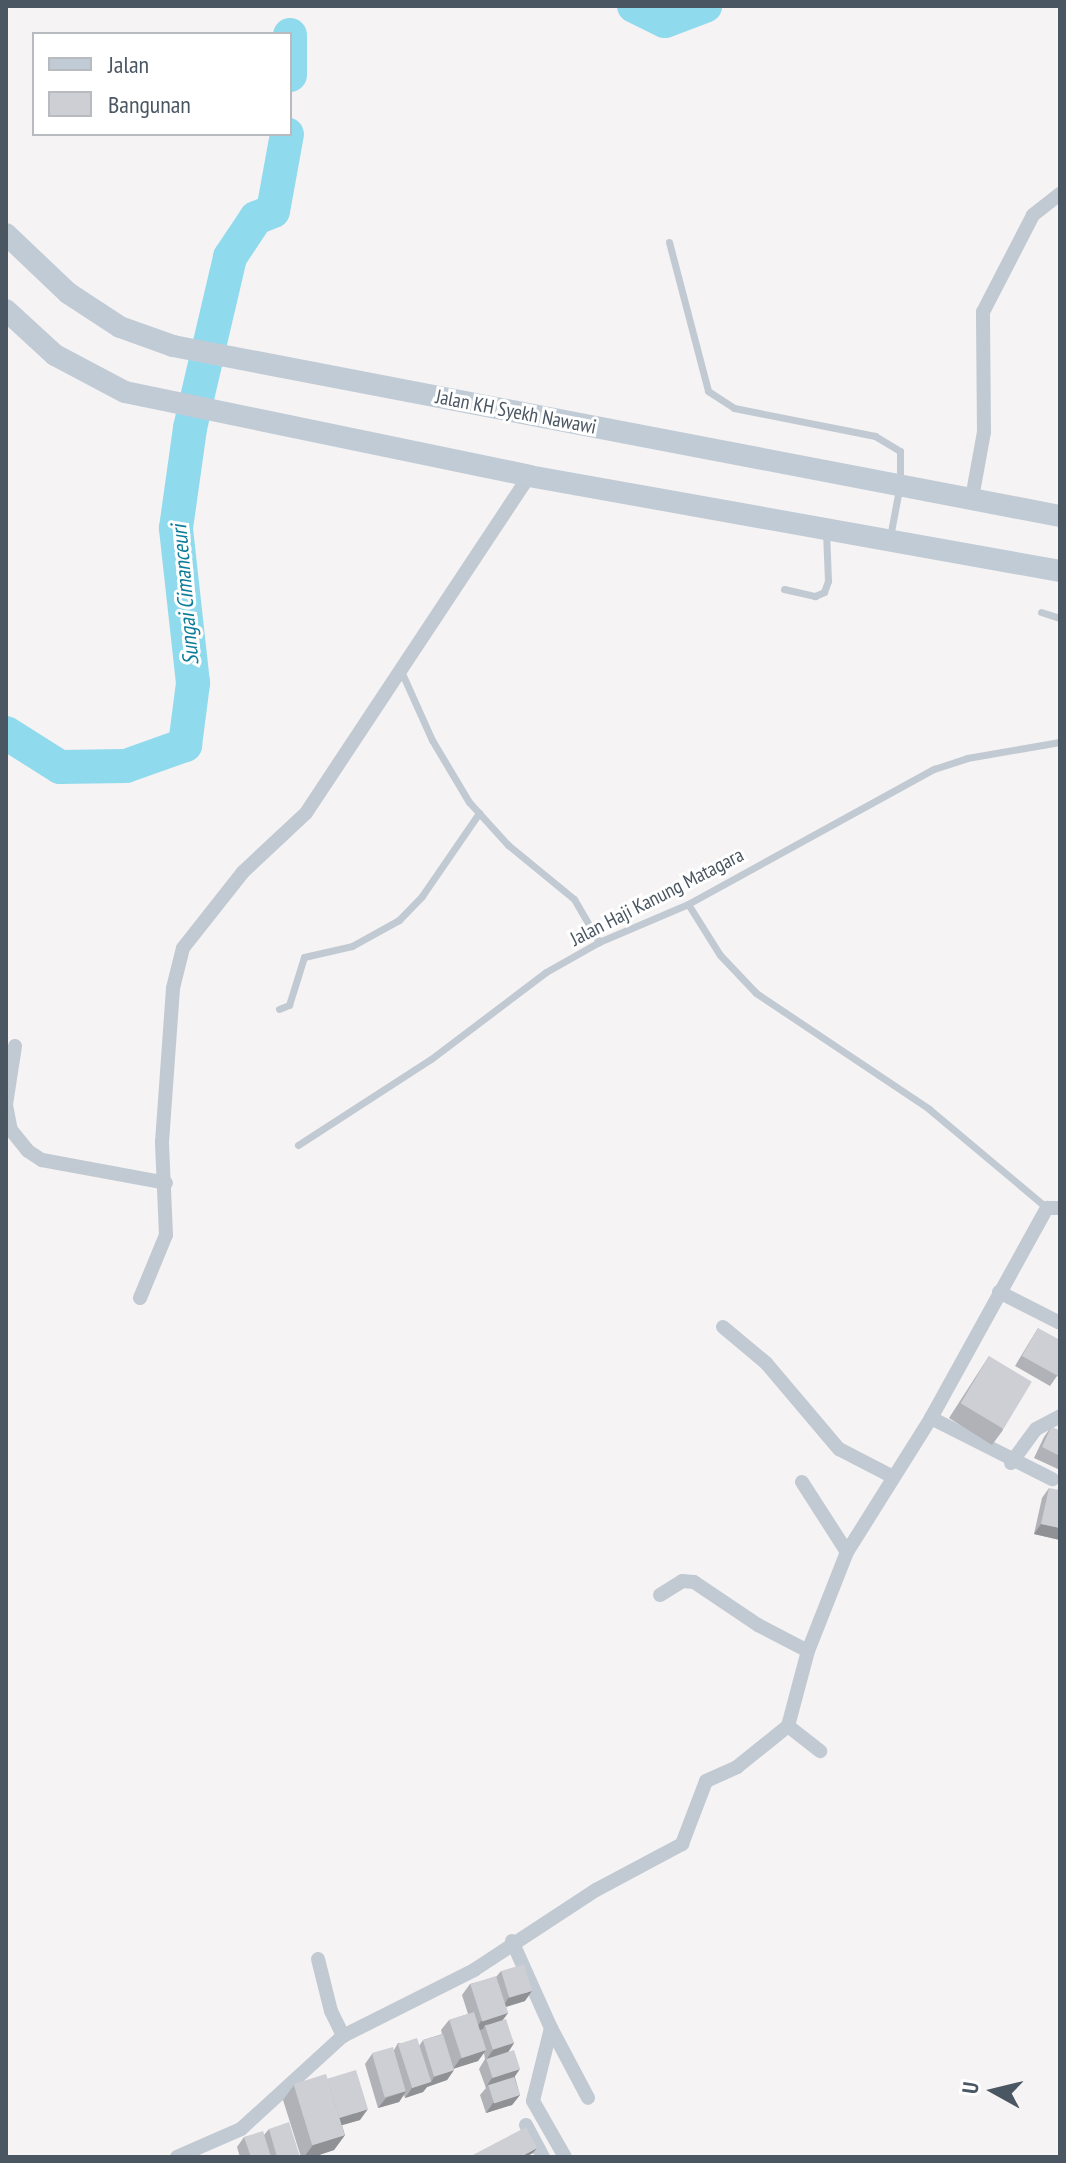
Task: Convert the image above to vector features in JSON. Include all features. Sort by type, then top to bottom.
[{"type":"main road","name":"Jalan KH Syekh Nawawi","points":[[6,234],[68,293],[120,327],[173,346],[258,366],[1060,516]]},
{"type":"main road","points":[[6,310],[55,355],[96,379],[160,399],[241,412],[529,476],[1060,571]]},
{"type":"street","points":[[972,498],[984,432],[983,312],[1033,215],[1060,194]]},
{"type":"street","points":[[140,1298],[166,1235],[162,1142],[169,1035],[183,948],[243,872],[306,813],[529,476]]},
{"type":"street","points":[[15,1046],[6,1105],[11,1130],[28,1151],[42,1160],[166,1183]]},
{"type":"street","points":[[177,2157],[241,2129],[343,2036],[474,1970],[512,1941],[682,1844],[706,1781],[737,1767],[788,1726],[808,1651],[847,1552],[931,1418],[999,1292],[1053,1208]]},
{"type":"street","points":[[999,1292],[1060,1323]]},
{"type":"street","points":[[723,1327],[766,1363],[839,1449],[893,1477]]},
{"type":"street","points":[[1011,1463],[1036,1429],[1060,1416]]},
{"type":"street","points":[[931,1418],[1011,1463],[1052,1479]]},
{"type":"street","points":[[802,1482],[847,1552]]},
{"type":"street","points":[[660,1595],[682,1581],[694,1582],[758,1625],[808,1651]]},
{"type":"street","points":[[788,1726],[820,1751]]},
{"type":"street","points":[[512,1941],[551,2028],[588,2098]]},
{"type":"street","points":[[318,1959],[331,2011],[343,2036]]},
{"type":"street","points":[[551,2028],[533,2101],[565,2157]]},
{"type":"street","points":[[526,2125],[543,2157]]},
{"type":"lane","points":[[669,242],[708,391],[734,408],[875,436],[900,451],[900,484],[890,540]]},
{"type":"lane","points":[[784,589],[815,596],[824,592],[828,581],[825,529]]},
{"type":"lane","points":[[1041,612],[1060,618]]},
{"type":"lane","points":[[401,671],[432,740],[479,813],[508,845],[574,899],[599,942]]},
{"type":"lane","name":"Jalan Haji Kanung Matagara","points":[[298,1145],[431,1059],[546,972],[599,942],[688,904],[934,769],[967,758],[1060,742]]},
{"type":"lane","points":[[279,1009],[289,1005],[304,957],[352,946],[399,920],[422,896],[479,813]]},
{"type":"lane","points":[[688,904],[720,955],[756,993],[929,1109],[1053,1208]]},
{"type":"building","points":[[1038,1328],[1060,1340],[1058,1376],[1022,1356]]},
{"type":"building","points":[[989,1356],[1032,1382],[1004,1429],[961,1403]]},
{"type":"building","points":[[1051,1427],[1060,1431],[1060,1456],[1042,1447]]},
{"type":"building","points":[[1049,1488],[1060,1490],[1060,1528],[1041,1524]]},
{"type":"building","points":[[524,1964],[532,1991],[509,1998],[501,1971]]},
{"type":"building","points":[[496,1976],[508,2013],[482,2021],[470,1984]]},
{"type":"building","points":[[474,2012],[486,2050],[462,2058],[449,2020]]},
{"type":"building","points":[[506,2019],[514,2043],[493,2050],[485,2026]]},
{"type":"building","points":[[443,2034],[454,2070],[434,2076],[423,2040]]},
{"type":"building","points":[[417,2038],[431,2082],[412,2088],[398,2044]]},
{"type":"building","points":[[393,2047],[406,2091],[385,2097],[372,2053]]},
{"type":"building","points":[[514,2050],[520,2069],[493,2078],[486,2059]]},
{"type":"building","points":[[356,2070],[368,2109],[339,2118],[327,2079]]},
{"type":"building","points":[[326,2074],[345,2135],[312,2145],[293,2084]]},
{"type":"building","points":[[514,2077],[520,2095],[494,2103],[488,2085]]},
{"type":"building","points":[[289,2122],[300,2157],[277,2157],[269,2129]]},
{"type":"building","points":[[526,2127],[537,2148],[520,2157],[469,2157]]},
{"type":"building","points":[[263,2131],[271,2157],[251,2157],[244,2137]]},
{"type":"waterway","name":"Sungai Cimanceuri","points":[[634,6],[665,21],[705,6]]},
{"type":"waterway","name":"Sungai Cimanceuri","points":[[6,733],[60,767],[126,766],[185,745],[193,683],[176,528],[190,428],[230,257],[256,218],[273,211],[287,136]]}]
